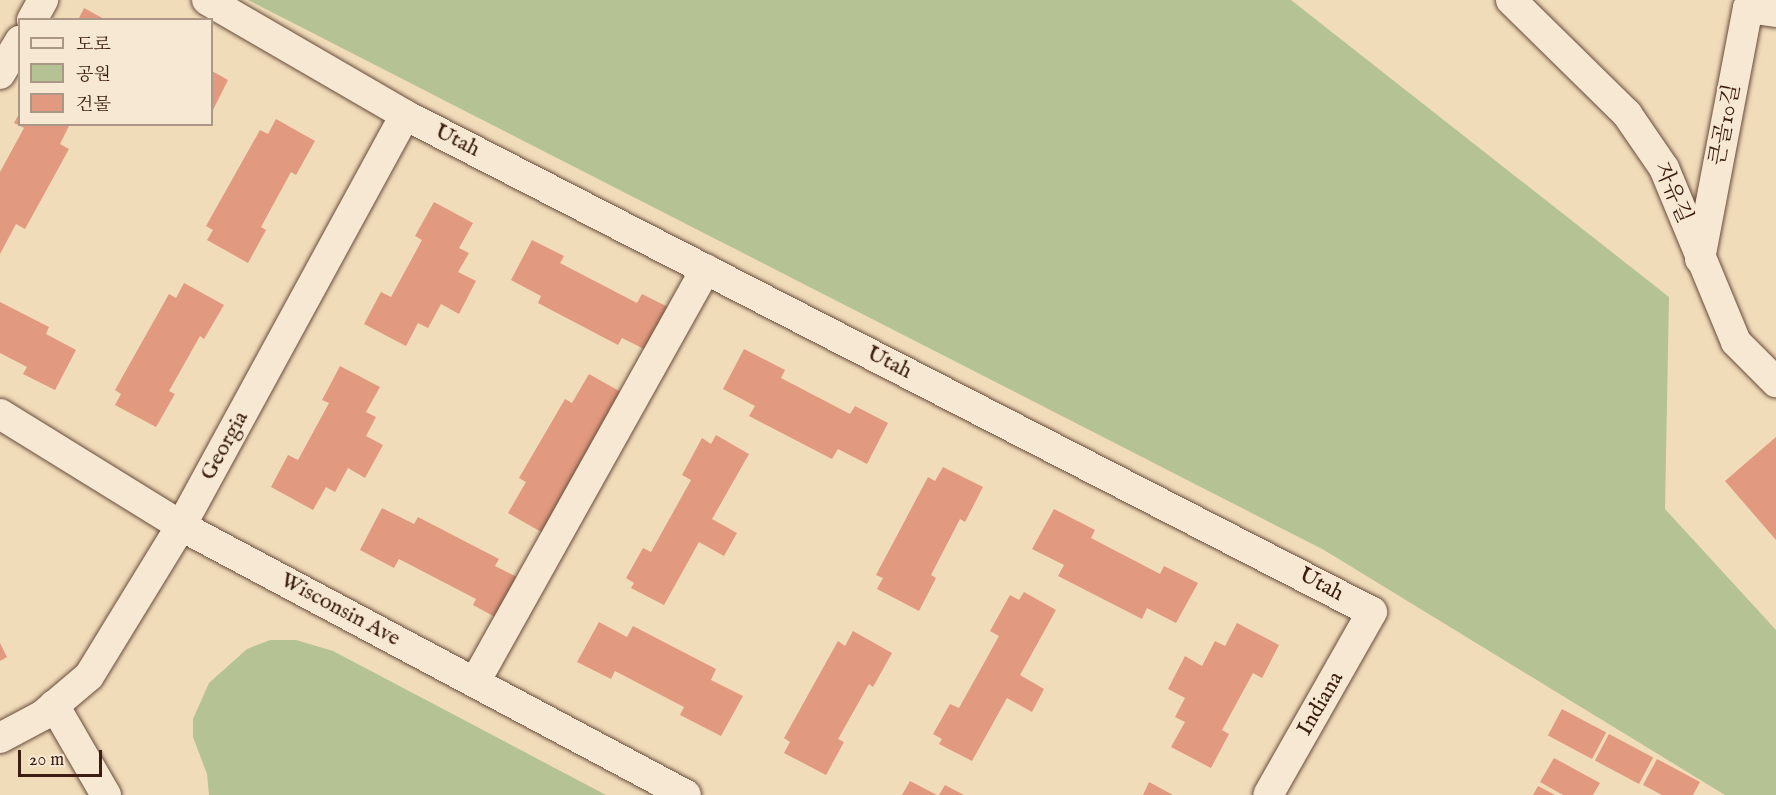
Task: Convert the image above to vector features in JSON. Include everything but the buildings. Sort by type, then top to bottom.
[{"type":"street","points":[[33,18],[43,0]]},
{"type":"street","name":"Utah","points":[[207,0],[405,115],[1372,612]]},
{"type":"street","name":"자유길","points":[[1511,0],[1627,114],[1664,168],[1736,342],[1774,378]]},
{"type":"street","name":"큰골10길","points":[[1700,259],[1748,8],[1769,8]]},
{"type":"street","points":[[0,74],[18,44]]},
{"type":"street","name":"Georgia","points":[[0,738],[54,705],[88,676],[181,526],[405,115]]},
{"type":"street","points":[[475,682],[706,269]]},
{"type":"street","name":"Wisconsin Ave","points":[[0,414],[181,526],[686,795]]},
{"type":"street","name":"Indiana","points":[[1268,795],[1372,612]]},
{"type":"street","points":[[54,705],[106,795]]},
{"type":"green space","points":[[248,0],[1291,0],[1669,297],[1665,509],[1776,630],[1776,795],[1725,795],[1324,550]]},
{"type":"green space","points":[[270,640],[296,640],[333,651],[606,795],[209,795],[207,774],[193,737],[193,719],[209,683],[247,649]]}]
